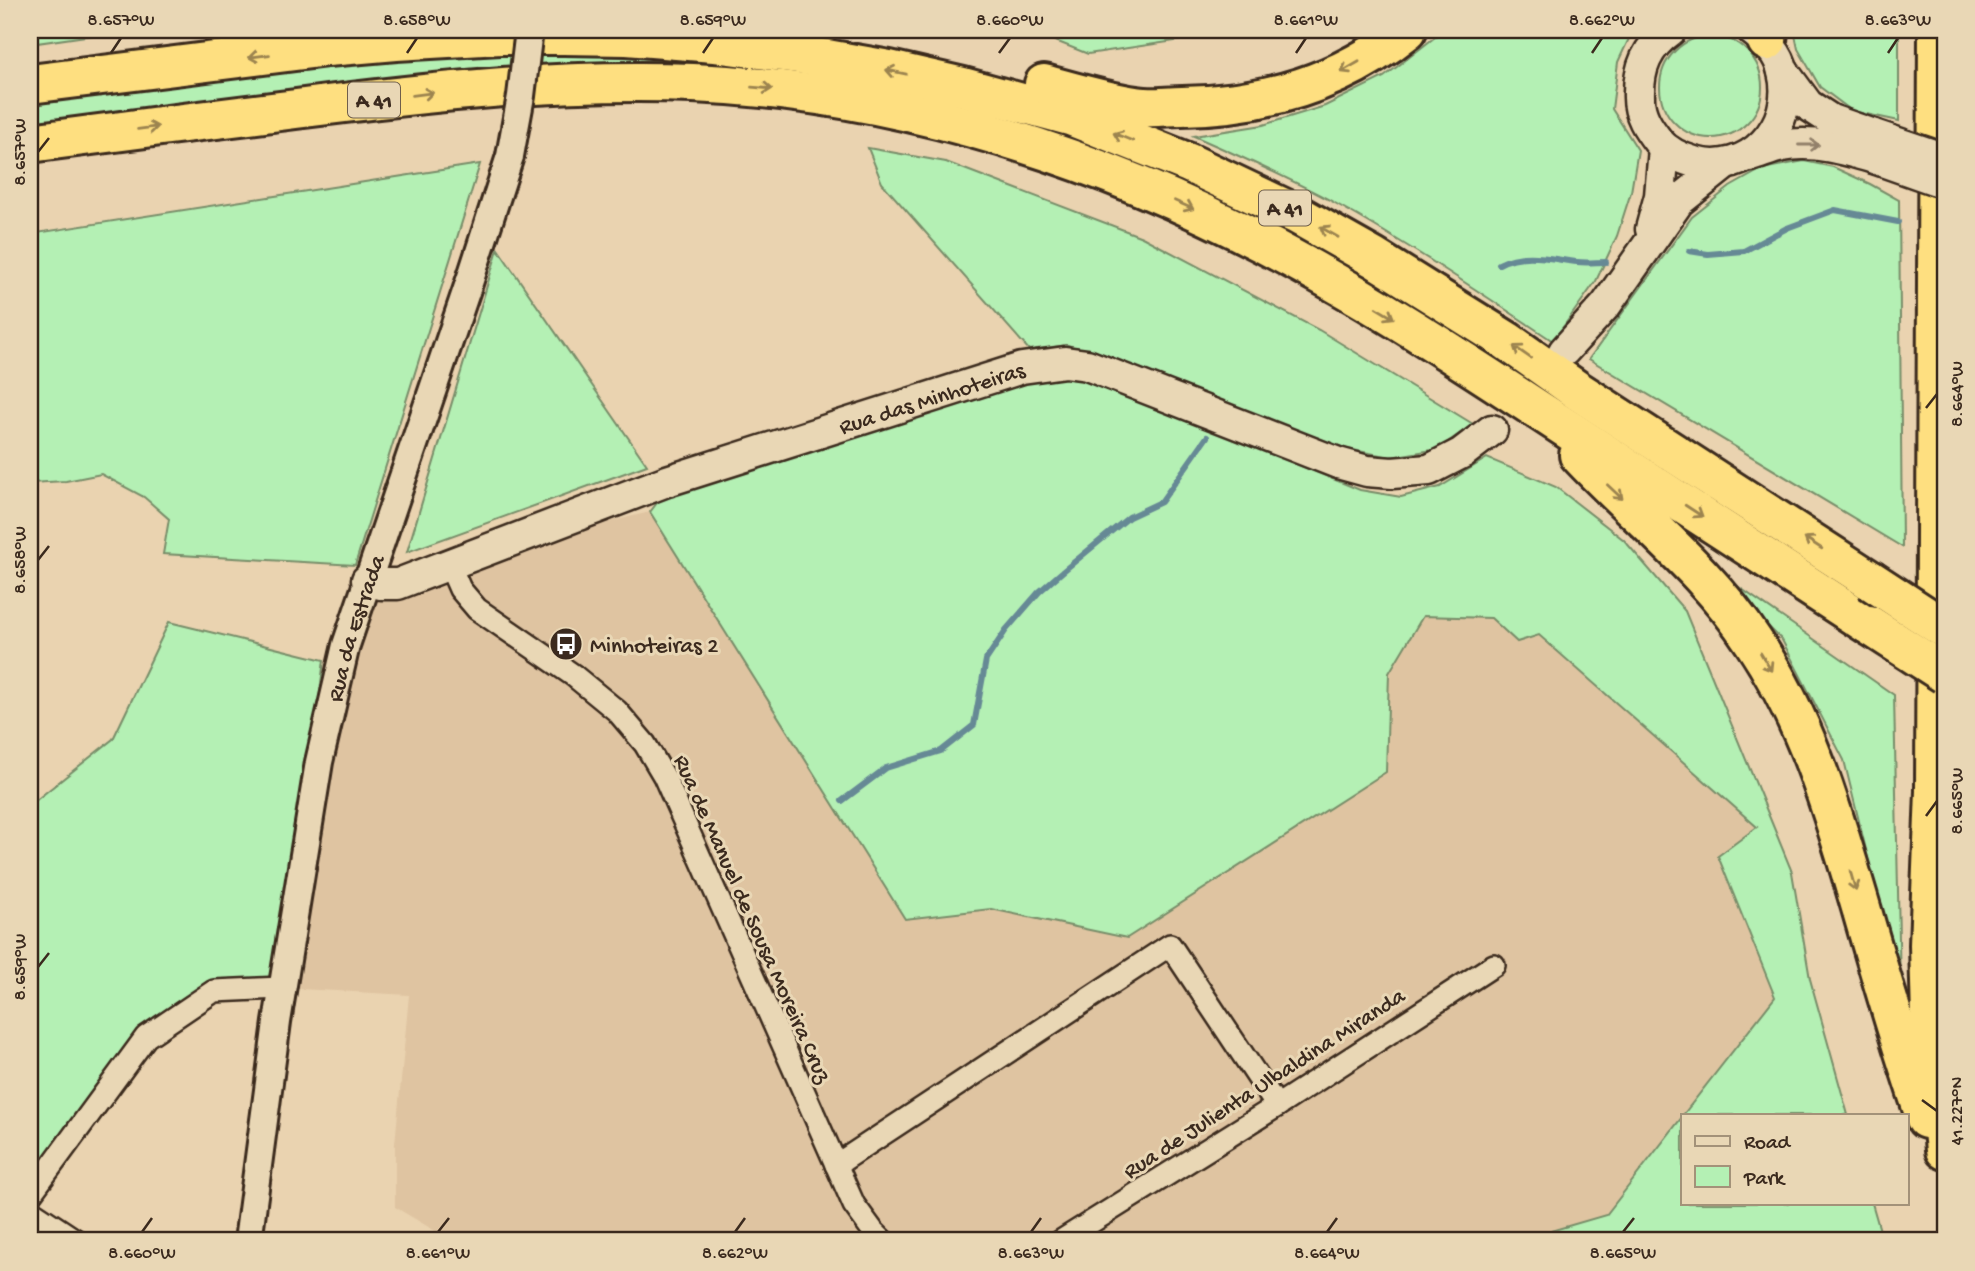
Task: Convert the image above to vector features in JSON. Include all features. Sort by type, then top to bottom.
[{"type":"highway","points":[[963,87],[998,73],[1143,107],[1215,106],[1282,94],[1342,72],[1407,30]]},
{"type":"highway","points":[[1938,30],[1935,791],[1929,945],[1931,1018],[1945,1150]]},
{"type":"highway","name":"A 41","points":[[30,84],[382,42],[563,34],[714,43],[866,66],[963,87],[1073,117],[1189,163],[1296,214],[1374,258],[1507,341],[1578,391],[1945,629]]},
{"type":"highway","name":"A 41","points":[[30,143],[438,92],[559,82],[612,81],[773,89],[848,100],[982,131],[1050,152],[1159,194],[1220,222],[1330,280],[1403,323],[1945,674]]},
{"type":"highway","points":[[30,164],[57,160],[80,136]]},
{"type":"highway","points":[[1534,408],[1601,479],[1682,555],[1753,640],[1777,680],[1798,720],[1830,802],[1901,1048],[1945,1175]]},
{"type":"highway","points":[[1935,791],[1945,923]]},
{"type":"main road","points":[[1671,30],[1659,39],[1645,59],[1638,82],[1639,106],[1648,129],[1664,148],[1682,159],[1703,165],[1734,162],[1783,146],[1813,144],[1838,148],[1874,147],[1945,159]]},
{"type":"main road","points":[[1768,43],[1808,105],[1874,147],[1945,183]]},
{"type":"main road","points":[[1564,351],[1606,305],[1679,201],[1734,162],[1761,147],[1775,131],[1783,112],[1786,91],[1768,43]]},
{"type":"main road","points":[[1646,246],[1660,196],[1664,148]]},
{"type":"main road","name":"Rua das Minhoteiras","points":[[367,580],[398,584],[667,481],[1022,368],[1065,362],[1087,365],[1338,463],[1367,471],[1392,473],[1429,470],[1462,453],[1492,430]]},
{"type":"street","name":"Rua da Estrada","points":[[248,1241],[282,988],[319,762],[346,645],[510,156],[522,96],[529,30]]},
{"type":"street","name":"Rua de Manuel de Sousa Moreira Cruz","points":[[449,564],[460,589],[477,609],[573,675],[617,710],[645,744],[664,776],[854,1205],[883,1241]]},
{"type":"street","points":[[836,1165],[1170,945],[1277,1106]]},
{"type":"street","name":"Rua de Julienta Ulbaldina Miranda","points":[[1060,1241],[1277,1106],[1494,965]]},
{"type":"street","points":[[30,1195],[146,1037],[214,990],[282,988]]},
{"type":"street","points":[[30,1210],[77,1241]]},
{"type":"shaded area","points":[[650,512],[905,919],[991,909],[1127,938],[1386,772],[1389,673],[1423,615],[1491,618],[1516,642],[1539,635],[1758,828],[1718,856],[1775,997],[1684,1114],[1681,1114],[1681,1118],[1606,1215],[1522,1240],[1524,1241],[452,1241],[395,1207],[395,1144],[409,995],[282,988],[367,580]]},
{"type":"green space","points":[[30,30],[127,30],[30,44]]},
{"type":"green space","points":[[1028,30],[1191,30],[1195,38],[1088,54]]},
{"type":"green space","points":[[1444,30],[1633,30],[1618,62],[1612,109],[1638,150],[1631,192],[1617,236],[1596,281],[1553,341],[1418,252],[1335,203],[1194,136],[1263,125],[1325,106],[1384,77]]},
{"type":"green space","points":[[1794,30],[1899,30],[1899,121],[1852,111],[1820,87],[1798,49]]},
{"type":"green space","points":[[1711,36],[1730,40],[1747,51],[1758,68],[1762,87],[1758,106],[1747,123],[1730,134],[1711,138],[1692,134],[1675,123],[1664,106],[1660,87],[1664,68],[1675,51],[1692,40]]},
{"type":"green space","points":[[504,54],[641,57],[778,70],[632,63],[502,68],[30,125],[30,103],[375,61]]},
{"type":"green space","points":[[868,148],[946,162],[1142,237],[1319,330],[1473,424],[1438,449],[1391,457],[1347,449],[1068,345],[1029,350],[882,183]]},
{"type":"green space","points":[[1804,161],[1833,167],[1899,200],[1902,547],[1589,359],[1692,217],[1730,187],[1762,169]]},
{"type":"green space","points":[[480,164],[355,565],[163,554],[169,519],[144,497],[101,474],[66,481],[30,483],[30,234]]},
{"type":"green space","points":[[498,249],[647,465],[407,552]]},
{"type":"green space","points":[[1040,377],[1084,378],[1360,490],[1401,497],[1440,487],[1487,458],[1556,487],[1624,540],[1685,611],[1792,872],[1810,979],[1848,1114],[1684,1114],[1775,997],[1718,856],[1757,827],[1539,635],[1517,642],[1491,618],[1423,616],[1389,673],[1386,772],[1127,938],[991,909],[905,919],[650,512],[660,499]]},
{"type":"green space","points":[[1726,578],[1894,695],[1900,989],[1844,760],[1782,640],[1723,581]]},
{"type":"green space","points":[[169,622],[324,660],[282,988],[214,991],[146,1037],[35,1173],[30,1170],[30,805],[113,739]]},
{"type":"green space","points":[[1681,1119],[1681,1204],[1872,1204],[1883,1241],[1520,1240],[1606,1215]]},
{"type":"waterway","points":[[1689,251],[1708,254],[1744,251],[1787,228],[1835,210],[1898,222]]},
{"type":"waterway","points":[[1499,264],[1528,257],[1606,262]]},
{"type":"waterway","points":[[842,801],[886,768],[941,751],[974,725],[986,660],[1006,630],[1039,592],[1062,572],[1129,517],[1161,502],[1207,437]]},
{"type":"place","name":"Minhoteiras 2","points":[[566,644]]}]
